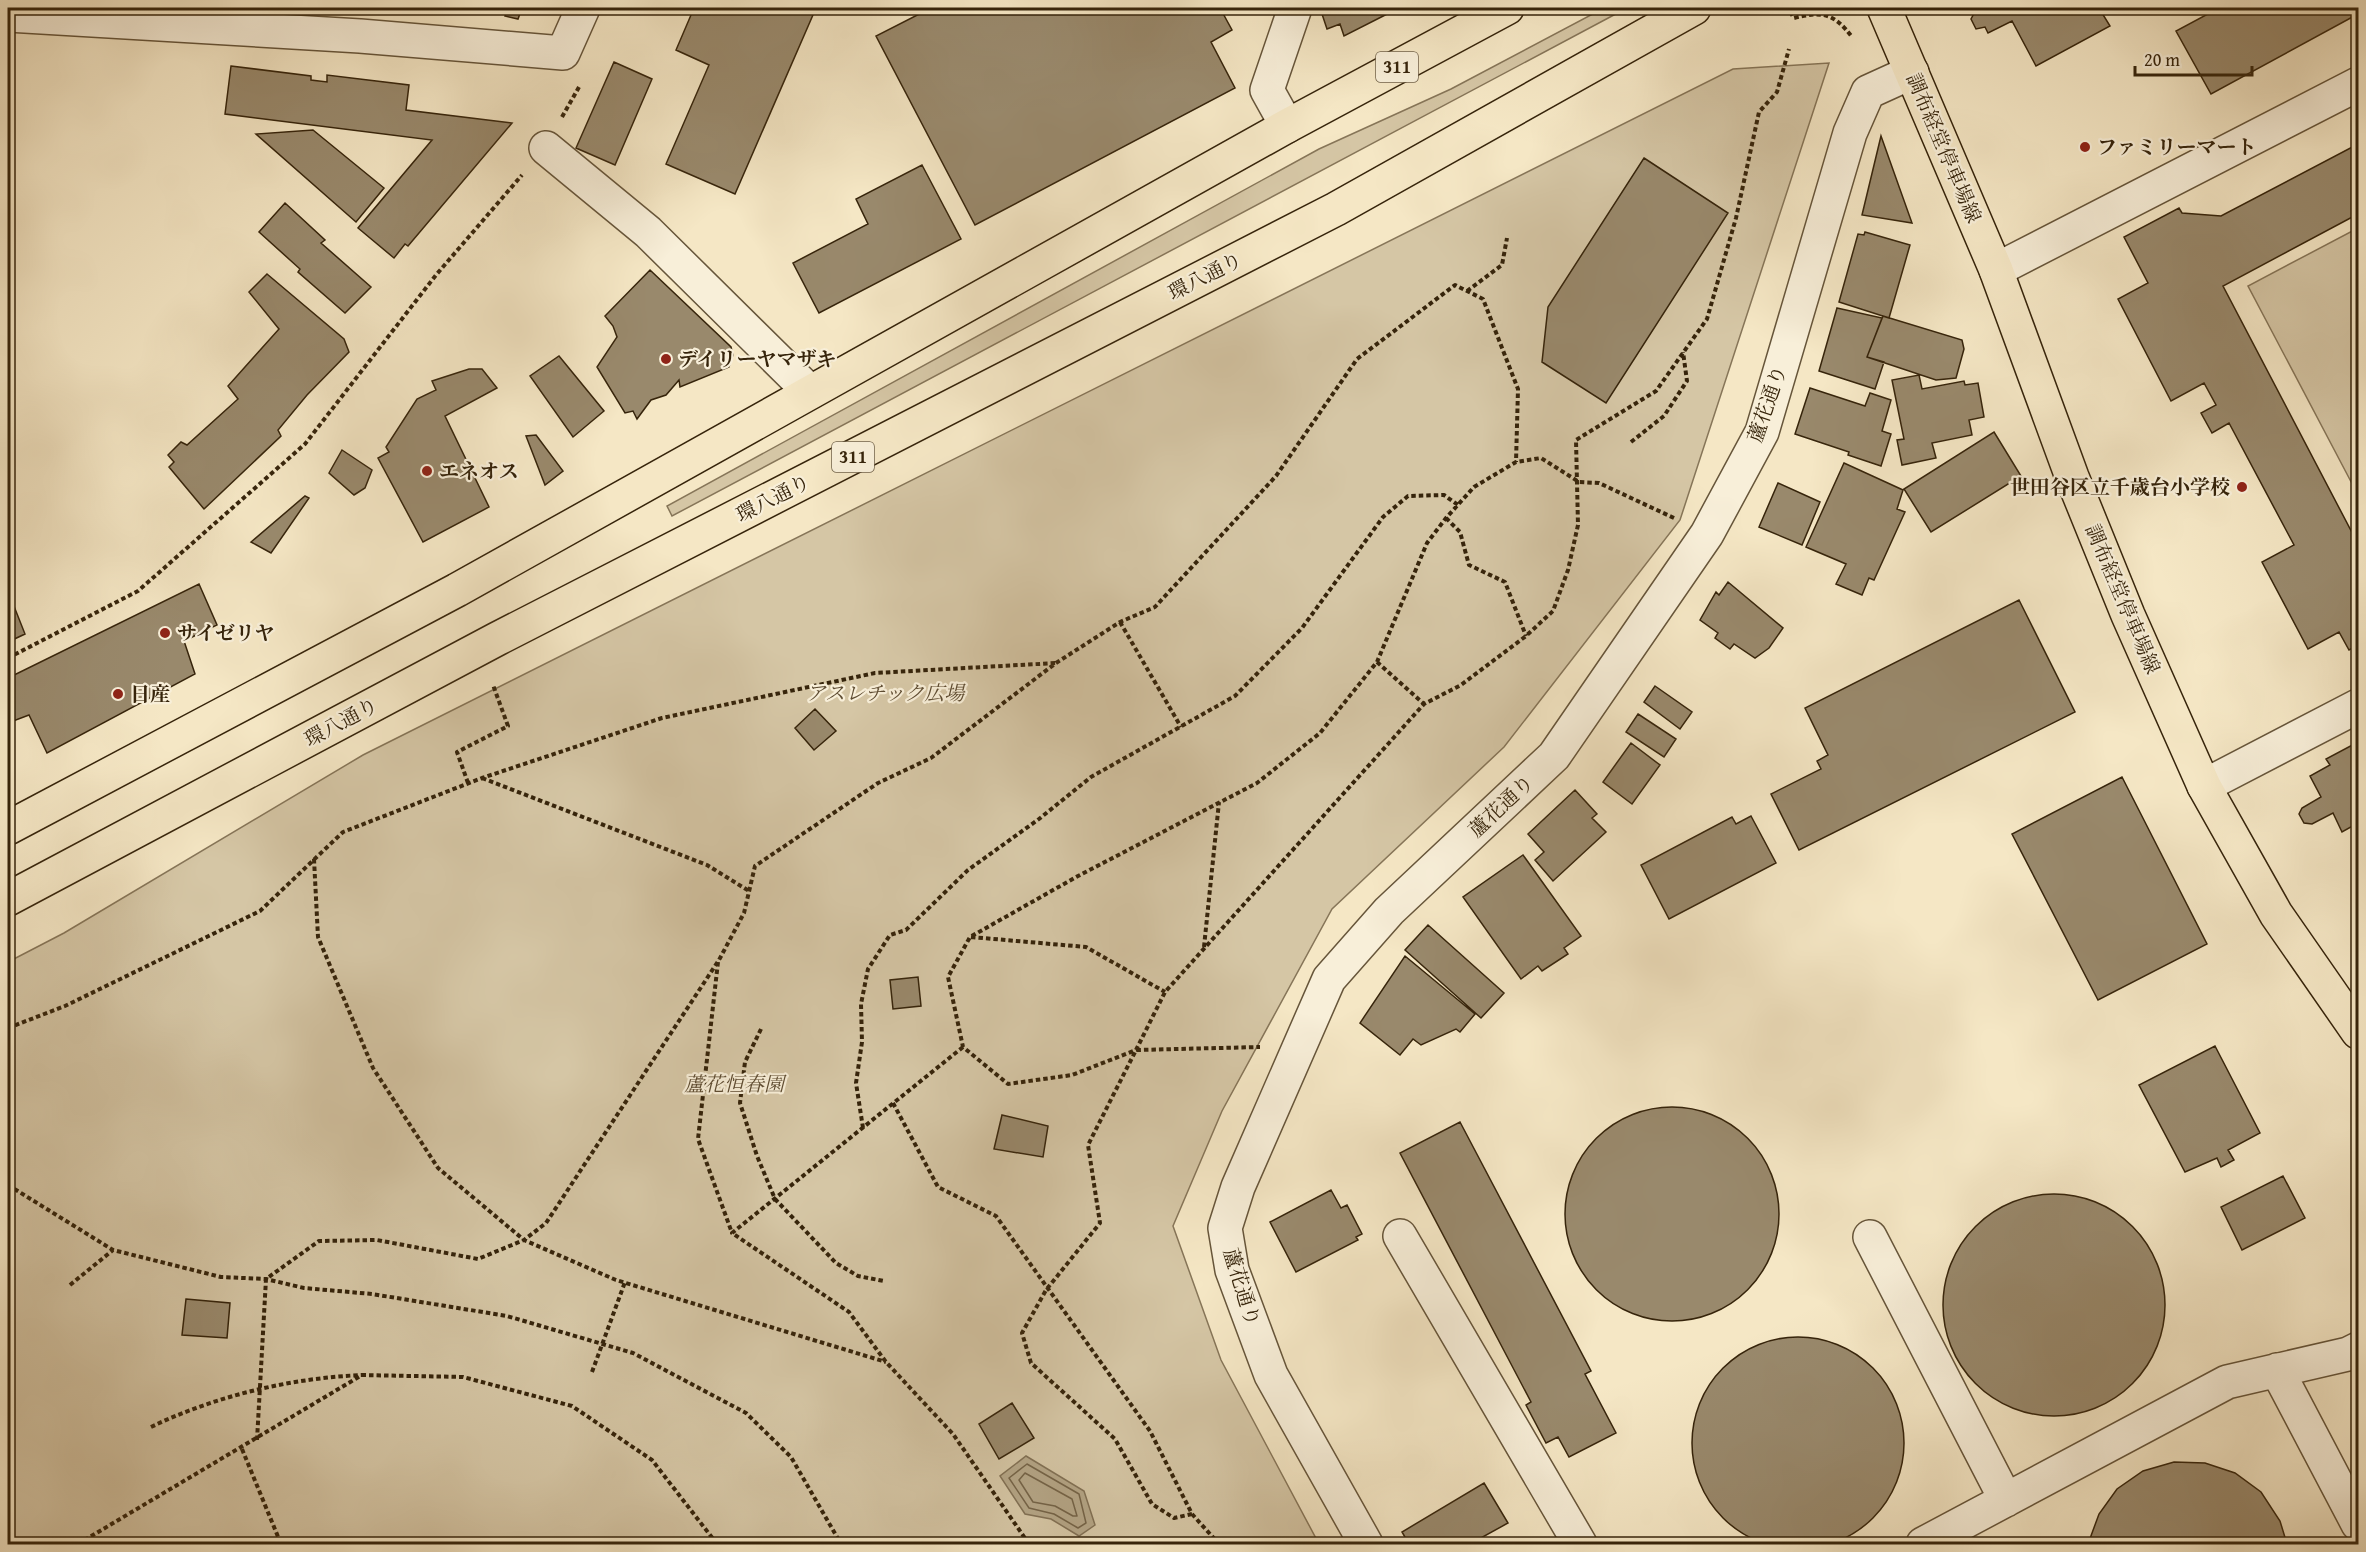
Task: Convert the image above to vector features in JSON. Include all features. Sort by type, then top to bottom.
[{"type":"main road","name":"311","points":[[8,828],[457,590],[1287,126],[1507,8]]},
{"type":"main road","name":"環八通り","points":[[8,899],[508,634],[1336,209],[1694,8]]},
{"type":"main road","name":"調布経堂停車場線","points":[[1884,8],[1996,270],[2072,477],[2128,615],[2204,786],[2276,914],[2358,1032]]},
{"type":"street","points":[[8,15],[360,36],[563,53],[583,8]]},
{"type":"street","points":[[1287,126],[1267,90],[1295,8]]},
{"type":"street","name":"蘆花通り","points":[[1366,1545],[1271,1375],[1232,1270],[1225,1228],[1238,1187],[1329,980],[1389,911],[1554,756],[1707,534],[1762,432],[1850,132],[1868,92],[1912,72]]},
{"type":"street","points":[[1996,270],[2358,84]]},
{"type":"street","points":[[546,148],[648,232],[810,392]]},
{"type":"street","points":[[2204,786],[2358,706]]},
{"type":"street","points":[[1400,1236],[1580,1545]]},
{"type":"street","points":[[1870,1237],[2006,1500]]},
{"type":"street","points":[[1923,1545],[2227,1382],[2348,1354],[2358,1349]]},
{"type":"street","points":[[2277,1370],[2358,1524]]},
{"type":"path","points":[[1794,8],[1789,10],[1794,18],[1812,13],[1830,16],[1842,24],[1852,37]]},
{"type":"path","points":[[1192,1514],[1174,1518],[1152,1504],[1115,1439],[1031,1364],[1022,1333],[1046,1290],[1100,1223],[1088,1145],[1165,992],[1424,704],[1461,685],[1526,636],[1553,611],[1568,570],[1578,525],[1579,482],[1576,440],[1656,391],[1707,319],[1736,218],[1759,112],[1777,92],[1790,49]]},
{"type":"path","points":[[8,658],[138,591],[305,444],[436,275],[546,148],[581,84]]},
{"type":"path","points":[[1467,291],[1502,265],[1507,238]]},
{"type":"path","points":[[266,1279],[319,1241],[377,1240],[478,1259],[524,1240],[546,1223],[719,960],[744,913],[755,866],[878,783],[931,758],[1056,663],[1120,622],[1155,607],[1276,476],[1357,359],[1455,285],[1483,299],[1518,389],[1516,462]]},
{"type":"path","points":[[1630,442],[1664,416],[1687,381],[1683,351]]},
{"type":"path","points":[[1300,1047],[1136,1050],[1072,1075],[1008,1084],[963,1047],[948,977],[970,937],[1219,801],[1257,783],[1320,733],[1377,662],[1427,543],[1474,487],[1516,462],[1541,458],[1579,482],[1599,483],[1678,520]]},
{"type":"path","points":[[863,1128],[856,1083],[862,1042],[861,1005],[868,969],[891,935],[906,930],[968,870],[1039,819],[1091,777],[1235,696],[1302,628],[1383,517],[1408,496],[1444,495],[1458,505]]},
{"type":"path","points":[[1446,518],[1460,532],[1469,565],[1505,582],[1526,636]]},
{"type":"path","points":[[1120,622],[1181,728]]},
{"type":"path","points":[[1377,662],[1424,704]]},
{"type":"path","points":[[8,1028],[65,1006],[260,911],[344,832],[482,778],[662,718],[874,673],[1056,663]]},
{"type":"path","points":[[468,783],[458,752],[508,726],[493,685]]},
{"type":"path","points":[[482,778],[707,865],[749,891]]},
{"type":"path","points":[[1204,949],[1219,801]]},
{"type":"path","points":[[314,859],[318,937],[373,1068],[438,1168],[524,1240],[625,1282],[886,1362]]},
{"type":"path","points":[[970,937],[1086,947],[1165,992]]},
{"type":"path","points":[[719,960],[698,1139],[732,1233],[849,1312],[886,1362],[953,1434],[1029,1545]]},
{"type":"path","points":[[762,1029],[745,1062],[740,1103],[757,1156],[775,1199],[836,1263],[858,1276],[884,1281]]},
{"type":"path","points":[[732,1233],[963,1047]]},
{"type":"path","points":[[893,1103],[938,1187],[996,1216],[1046,1290],[1150,1431],[1192,1514],[1219,1545]]},
{"type":"path","points":[[8,1185],[113,1250],[221,1277],[266,1279],[304,1288],[372,1294],[507,1316],[633,1353],[746,1413],[791,1457],[841,1545]]},
{"type":"path","points":[[70,1285],[113,1250]]},
{"type":"path","points":[[257,1440],[266,1279]]},
{"type":"path","points":[[592,1372],[625,1282]]},
{"type":"path","points":[[78,1545],[242,1449],[362,1375]]},
{"type":"path","points":[[152,1427],[190,1408],[324,1376],[463,1377],[572,1406],[652,1460],[717,1545]]},
{"type":"path","points":[[242,1449],[281,1545]]},
{"type":"green space","points":[[1604,8],[1627,8],[672,516],[667,506],[1319,149],[1451,89]]},
{"type":"green space","name":"蘆花恒春園","points":[[1829,63],[1680,520],[1504,747],[1332,909],[1222,1111],[1173,1226],[1221,1360],[1319,1544],[8,1544],[8,962],[64,933],[363,755],[1733,69]]},
{"type":"green space","points":[[2358,228],[2358,495],[2248,286]]},
{"type":"water","points":[[1026,1456],[1084,1491],[1095,1525],[1079,1536],[1051,1519],[1025,1514],[1000,1476]]},
{"type":"building","points":[[508,8],[522,8],[518,19],[505,16]]},
{"type":"building","points":[[694,8],[816,8],[735,194],[666,164],[709,65],[676,50]]},
{"type":"building","points":[[931,8],[1220,8],[1232,30],[1211,42],[1235,88],[975,225],[876,36]]},
{"type":"building","points":[[1320,8],[1399,8],[1344,36],[1340,24],[1327,29]]},
{"type":"building","points":[[1977,8],[2099,8],[2110,26],[2036,66],[2012,21],[1988,33],[1985,27],[1976,29],[1971,19]]},
{"type":"building","points":[[2219,8],[2358,8],[2358,14],[2211,94],[2176,31]]},
{"type":"building","points":[[614,62],[652,79],[615,165],[576,148]]},
{"type":"building","points":[[231,66],[311,76],[311,80],[327,82],[327,75],[409,85],[406,110],[512,123],[408,246],[405,244],[394,258],[358,228],[432,140],[225,114]]},
{"type":"building","points":[[313,130],[384,188],[356,222],[256,134]]},
{"type":"building","points":[[1881,136],[1912,223],[1862,215]]},
{"type":"building","points":[[2358,144],[2358,214],[2223,286],[2358,544],[2358,645],[2349,650],[2339,632],[2308,649],[2262,562],[2294,545],[2229,423],[2212,433],[2201,413],[2216,405],[2204,383],[2171,401],[2118,299],[2148,283],[2124,237],[2179,208],[2182,213],[2221,216]]},
{"type":"building","points":[[1644,158],[1728,213],[1606,403],[1542,362],[1548,307]]},
{"type":"building","points":[[922,165],[961,239],[819,313],[793,263],[868,224],[856,199]]},
{"type":"building","points":[[285,203],[325,240],[321,243],[371,287],[345,313],[298,272],[300,269],[259,232]]},
{"type":"building","points":[[1865,232],[1910,245],[1889,318],[1839,302],[1858,234],[1864,235]]},
{"type":"building","points":[[650,270],[731,347],[733,355],[729,367],[680,387],[679,380],[666,395],[651,400],[637,419],[633,411],[625,413],[597,367],[617,337],[613,326],[605,316]]},
{"type":"building","points":[[267,274],[344,339],[349,352],[307,395],[278,430],[281,436],[204,509],[169,467],[174,462],[168,455],[181,442],[187,445],[238,399],[228,386],[279,329],[249,292]]},
{"type":"building","points":[[1837,308],[1882,318],[1867,357],[1884,362],[1875,389],[1819,371]]},
{"type":"building","points":[[1883,316],[1962,340],[1964,349],[1956,378],[1936,380],[1867,357]]},
{"type":"building","points":[[559,356],[604,411],[573,437],[530,376]]},
{"type":"building","points":[[469,369],[482,369],[497,388],[445,416],[489,507],[423,542],[378,458],[389,452],[386,447],[417,399],[436,390],[432,381]]},
{"type":"building","points":[[1919,375],[1922,389],[1964,381],[1965,385],[1978,383],[1984,417],[1969,420],[1972,435],[1932,443],[1936,458],[1902,465],[1897,440],[1904,439],[1892,380]]},
{"type":"building","points":[[1810,388],[1865,406],[1870,393],[1891,400],[1882,431],[1891,434],[1881,466],[1848,455],[1849,452],[1795,434]]},
{"type":"building","points":[[1994,432],[2021,476],[1931,532],[1904,489]]},
{"type":"building","points":[[536,435],[563,471],[545,485],[526,436]]},
{"type":"building","points":[[342,450],[372,470],[365,488],[354,495],[329,473]]},
{"type":"building","points":[[1844,463],[1903,490],[1897,509],[1905,512],[1874,580],[1869,578],[1862,595],[1836,584],[1846,564],[1806,547]]},
{"type":"building","points":[[1778,483],[1820,502],[1802,545],[1759,527]]},
{"type":"building","points":[[305,496],[309,498],[271,553],[251,542]]},
{"type":"building","points":[[1728,582],[1783,628],[1769,648],[1755,658],[1734,644],[1730,649],[1715,638],[1718,633],[1700,620],[1716,592],[1719,595]]},
{"type":"building","points":[[199,584],[217,625],[184,641],[195,674],[47,753],[29,715],[8,723],[8,678]]},
{"type":"building","points":[[8,591],[25,634],[8,642]]},
{"type":"building","points":[[2019,600],[2075,712],[1799,850],[1771,794],[1821,769],[1817,761],[1828,755],[1805,708]]},
{"type":"building","points":[[1655,686],[1692,712],[1680,729],[1644,702]]},
{"type":"building","points":[[815,709],[836,731],[814,750],[795,728]]},
{"type":"building","points":[[1638,714],[1676,739],[1664,757],[1626,732]]},
{"type":"building","points":[[2358,742],[2358,823],[2342,832],[2333,813],[2312,824],[2304,823],[2299,814],[2302,808],[2321,797],[2310,776],[2330,765],[2326,759]]},
{"type":"building","points":[[1631,743],[1660,765],[1632,804],[1603,782]]},
{"type":"building","points":[[2122,777],[2207,944],[2098,1000],[2012,834]]},
{"type":"building","points":[[1575,790],[1597,814],[1592,818],[1606,832],[1553,881],[1535,860],[1544,852],[1528,834]]},
{"type":"building","points":[[1751,816],[1776,863],[1669,919],[1641,865],[1732,817],[1736,824]]},
{"type":"building","points":[[1523,855],[1581,936],[1564,948],[1568,954],[1542,971],[1538,966],[1521,979],[1463,897]]},
{"type":"building","points":[[1428,925],[1504,993],[1481,1018],[1405,950]]},
{"type":"building","points":[[1405,956],[1475,1014],[1460,1032],[1456,1029],[1421,1045],[1413,1039],[1400,1055],[1360,1023]]},
{"type":"building","points":[[918,977],[921,1006],[893,1009],[890,980]]},
{"type":"building","points":[[2215,1046],[2260,1133],[2228,1150],[2234,1160],[2221,1167],[2217,1158],[2185,1172],[2139,1085]]},
{"type":"building","points":[[1661,1107],[1683,1107],[1703,1111],[1723,1119],[1748,1138],[1767,1163],[1775,1183],[1779,1214],[1775,1245],[1767,1265],[1748,1290],[1723,1309],[1703,1317],[1683,1321],[1661,1321],[1641,1317],[1621,1309],[1589,1282],[1577,1265],[1569,1245],[1565,1225],[1565,1203],[1569,1183],[1577,1163],[1604,1131],[1621,1119],[1641,1111]]},
{"type":"building","points":[[1002,1115],[1048,1126],[1043,1157],[994,1149]]},
{"type":"building","points":[[1460,1122],[1591,1371],[1585,1374],[1616,1433],[1569,1457],[1558,1437],[1546,1443],[1526,1405],[1531,1402],[1400,1153]]},
{"type":"building","points":[[2283,1176],[2305,1218],[2242,1250],[2221,1207]]},
{"type":"building","points":[[1331,1190],[1341,1208],[1347,1205],[1362,1234],[1356,1237],[1358,1240],[1296,1272],[1270,1222]]},
{"type":"building","points":[[2054,1194],[2076,1196],[2106,1207],[2124,1219],[2140,1235],[2152,1253],[2160,1273],[2165,1305],[2163,1327],[2152,1357],[2140,1375],[2124,1391],[2106,1403],[2086,1411],[2054,1416],[2032,1414],[2002,1403],[1984,1391],[1968,1375],[1956,1357],[1948,1337],[1943,1305],[1945,1283],[1956,1253],[1968,1235],[1984,1219],[2002,1207],[2022,1199]]},
{"type":"building","points":[[186,1299],[230,1303],[227,1338],[182,1335]]},
{"type":"building","points":[[1798,1337],[1819,1339],[1838,1345],[1857,1355],[1873,1368],[1886,1384],[1896,1403],[1902,1422],[1904,1443],[1902,1464],[1896,1483],[1886,1502],[1873,1518],[1857,1531],[1838,1541],[1819,1547],[1798,1549],[1777,1547],[1758,1541],[1739,1531],[1723,1518],[1710,1502],[1700,1483],[1694,1464],[1692,1443],[1694,1422],[1700,1403],[1710,1384],[1723,1368],[1739,1355],[1758,1345],[1777,1339]]},
{"type":"building","points":[[1012,1403],[1034,1438],[999,1459],[979,1424]]},
{"type":"building","points":[[2174,1462],[2205,1463],[2235,1473],[2261,1492],[2280,1521],[2287,1544],[2088,1544],[2099,1514],[2117,1489],[2143,1471]]},
{"type":"building","points":[[1484,1483],[1508,1523],[1470,1544],[1409,1544],[1402,1532]]},
{"type":"place","name":"ファミリーマート","points":[[2085,147]]},
{"type":"place","name":"デイリーヤマザキ","points":[[666,359]]},
{"type":"place","name":"エネオス","points":[[427,471]]},
{"type":"place","name":"世田谷区立千歳台小学校","points":[[2242,487]]},
{"type":"place","name":"サイゼリヤ","points":[[165,633]]},
{"type":"place","name":"日産","points":[[118,694]]},
{"type":"park label","name":"アスレチック広場","points":[[885,693]]}]
